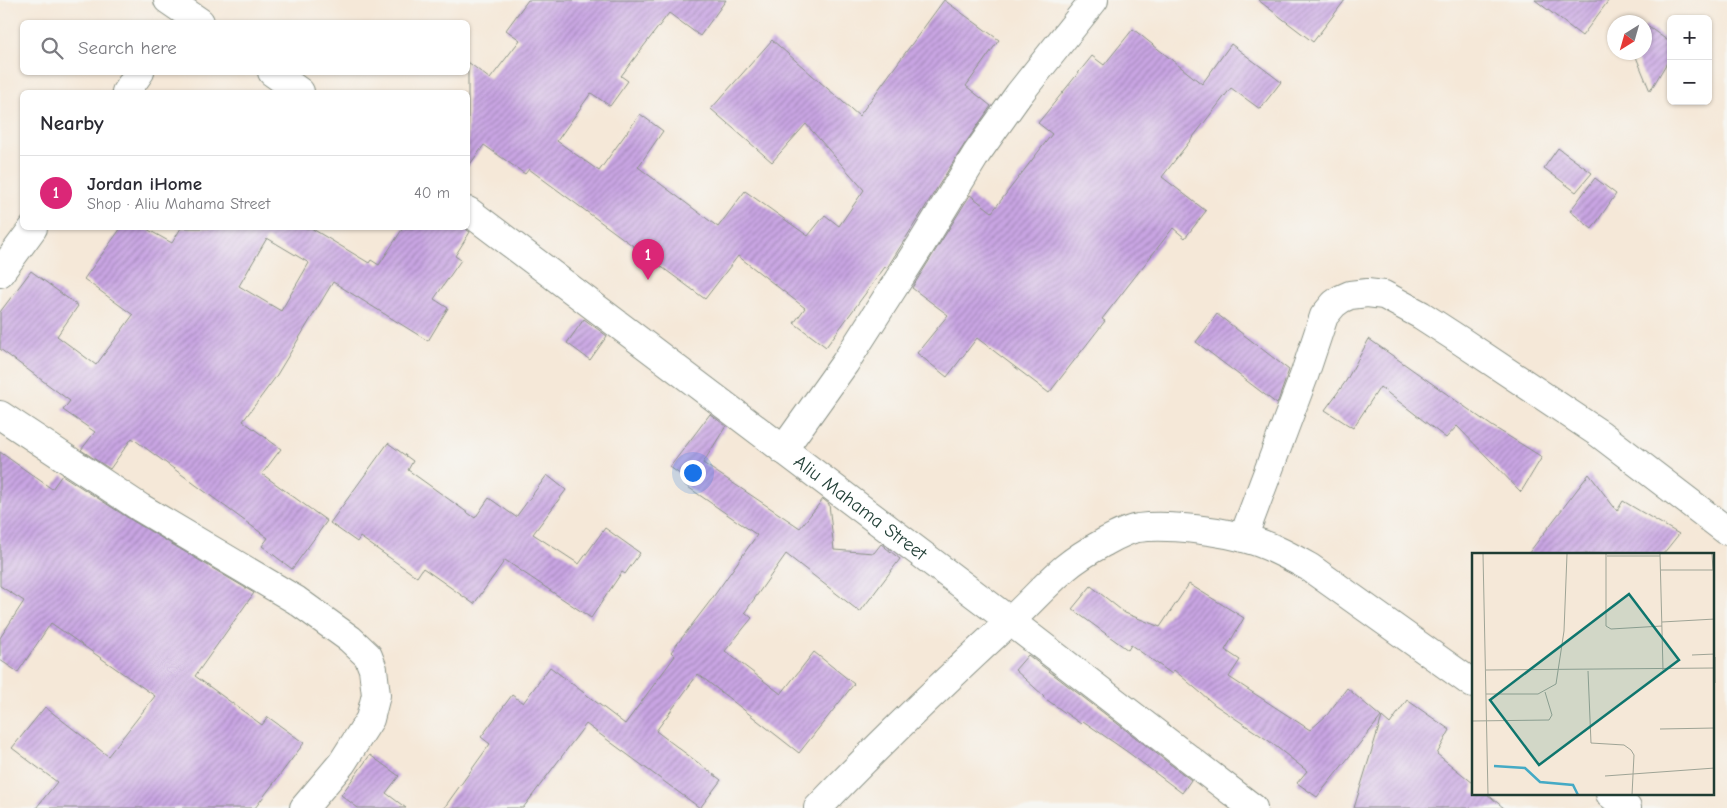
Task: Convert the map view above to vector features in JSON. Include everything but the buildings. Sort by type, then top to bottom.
[{"type":"street","points":[[783,450],[845,363],[977,153],[1019,94],[1094,0]]},
{"type":"street","points":[[127,90],[138,75]]},
{"type":"street","points":[[276,75],[297,90]]},
{"type":"street","name":"Aliu Mahama Street","points":[[470,213],[1010,621],[1253,808]]},
{"type":"street","points":[[0,273],[32,230]]},
{"type":"street","points":[[1243,538],[1304,376],[1324,316],[1341,299],[1350,295],[1367,292],[1384,295],[1421,315],[1461,341],[1600,434],[1727,531]]},
{"type":"street","points":[[0,416],[141,508],[296,600],[350,638],[368,656],[373,669],[376,695],[370,719],[342,763],[304,808]]},
{"type":"street","points":[[818,808],[860,763],[1066,567],[1090,550],[1115,536],[1137,528],[1183,528],[1243,538],[1279,551],[1309,567],[1472,683]]},
{"type":"street","points":[[1612,796],[1627,808]]},
{"type":"place","name":"Jordan iHome","points":[[648,280]]}]
